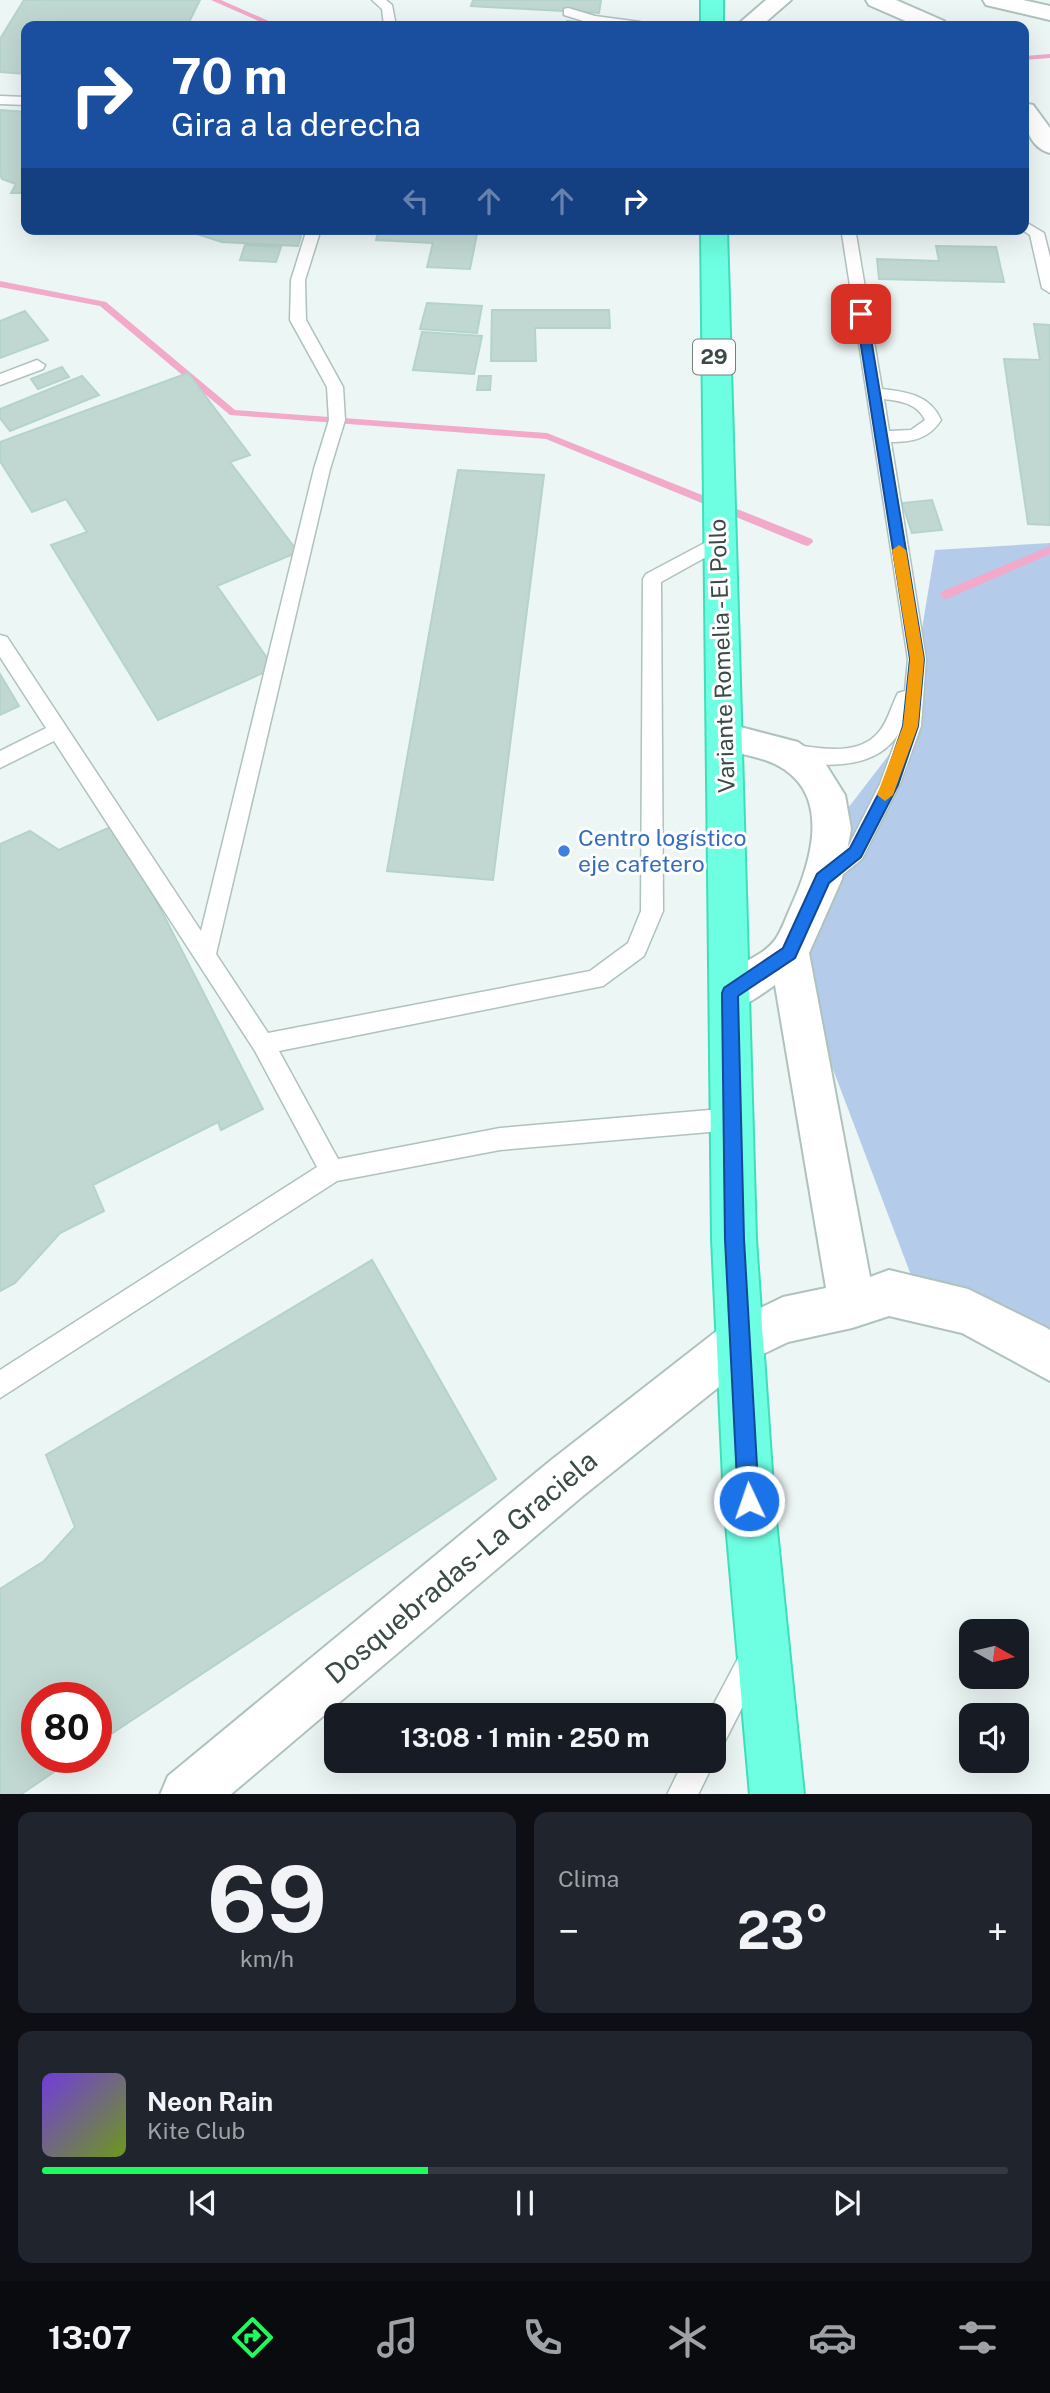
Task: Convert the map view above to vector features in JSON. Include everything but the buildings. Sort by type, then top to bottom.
[{"type":"highway","points":[[712,0],[712,21]]},
{"type":"highway","name":"Variante Romelia - El Pollo","points":[[713,235],[739,1342],[749,1501],[777,1794]]},
{"type":"street","points":[[753,21],[780,0]]},
{"type":"street","points":[[877,0],[925,21]]},
{"type":"street","points":[[994,0],[1050,13]]},
{"type":"street","points":[[1029,117],[1050,145]]},
{"type":"street","points":[[724,737],[785,752],[810,769],[827,795],[832,829],[823,879],[789,953],[730,993]]},
{"type":"street","points":[[789,953],[852,1305]]},
{"type":"street","name":"Dosquebradas-La Graciela","points":[[187,1794],[567,1478],[739,1342],[783,1320],[852,1305],[889,1293],[968,1312],[1030,1343],[1050,1358]]},
{"type":"lane","points":[[378,0],[388,8],[389,21]]},
{"type":"lane","points":[[568,12],[601,21]]},
{"type":"lane","points":[[0,100],[21,101]]},
{"type":"lane","points":[[1029,228],[1037,233],[1050,288]]},
{"type":"lane","points":[[205,957],[322,469],[337,420],[335,387],[298,320],[298,280],[312,235]]},
{"type":"lane","points":[[823,879],[855,853],[890,785],[911,726],[917,659],[849,235]]},
{"type":"lane","points":[[0,380],[37,365]]},
{"type":"lane","points":[[874,394],[906,397],[922,403],[930,411],[933,420],[927,429],[915,435],[881,437]]},
{"type":"lane","points":[[262,1044],[596,979],[636,949],[652,911],[652,579],[718,514]]},
{"type":"lane","points":[[0,642],[262,1044],[332,1171]]},
{"type":"lane","points":[[785,752],[851,757],[876,750],[897,723],[917,659]]},
{"type":"lane","points":[[0,760],[58,730]]},
{"type":"lane","points":[[0,1385],[332,1171],[500,1139],[733,1119]]},
{"type":"lane","points":[[726,1710],[762,1641]]},
{"type":"lane","points":[[682,1794],[692,1773]]},
{"type":"shaded area","points":[[1050,543],[1050,1358],[920,1299],[789,953],[832,829],[911,726],[917,659],[935,550]]},
{"type":"waterway","points":[[215,0],[264,21]]},
{"type":"waterway","points":[[1029,58],[1050,56]]},
{"type":"waterway","points":[[0,284],[103,304],[233,413],[547,436],[808,542]]},
{"type":"waterway","points":[[945,595],[1050,550]]},
{"type":"slow traffic","points":[[885,795],[911,726],[917,659],[899,550]]},
{"type":"place","name":"Centro logístico eje cafetero","points":[[564,851]]},
{"type":"route","points":[[749,1501],[734,1239],[730,993],[789,953],[823,879],[855,853],[890,785],[911,726],[917,659],[861,314]]}]
